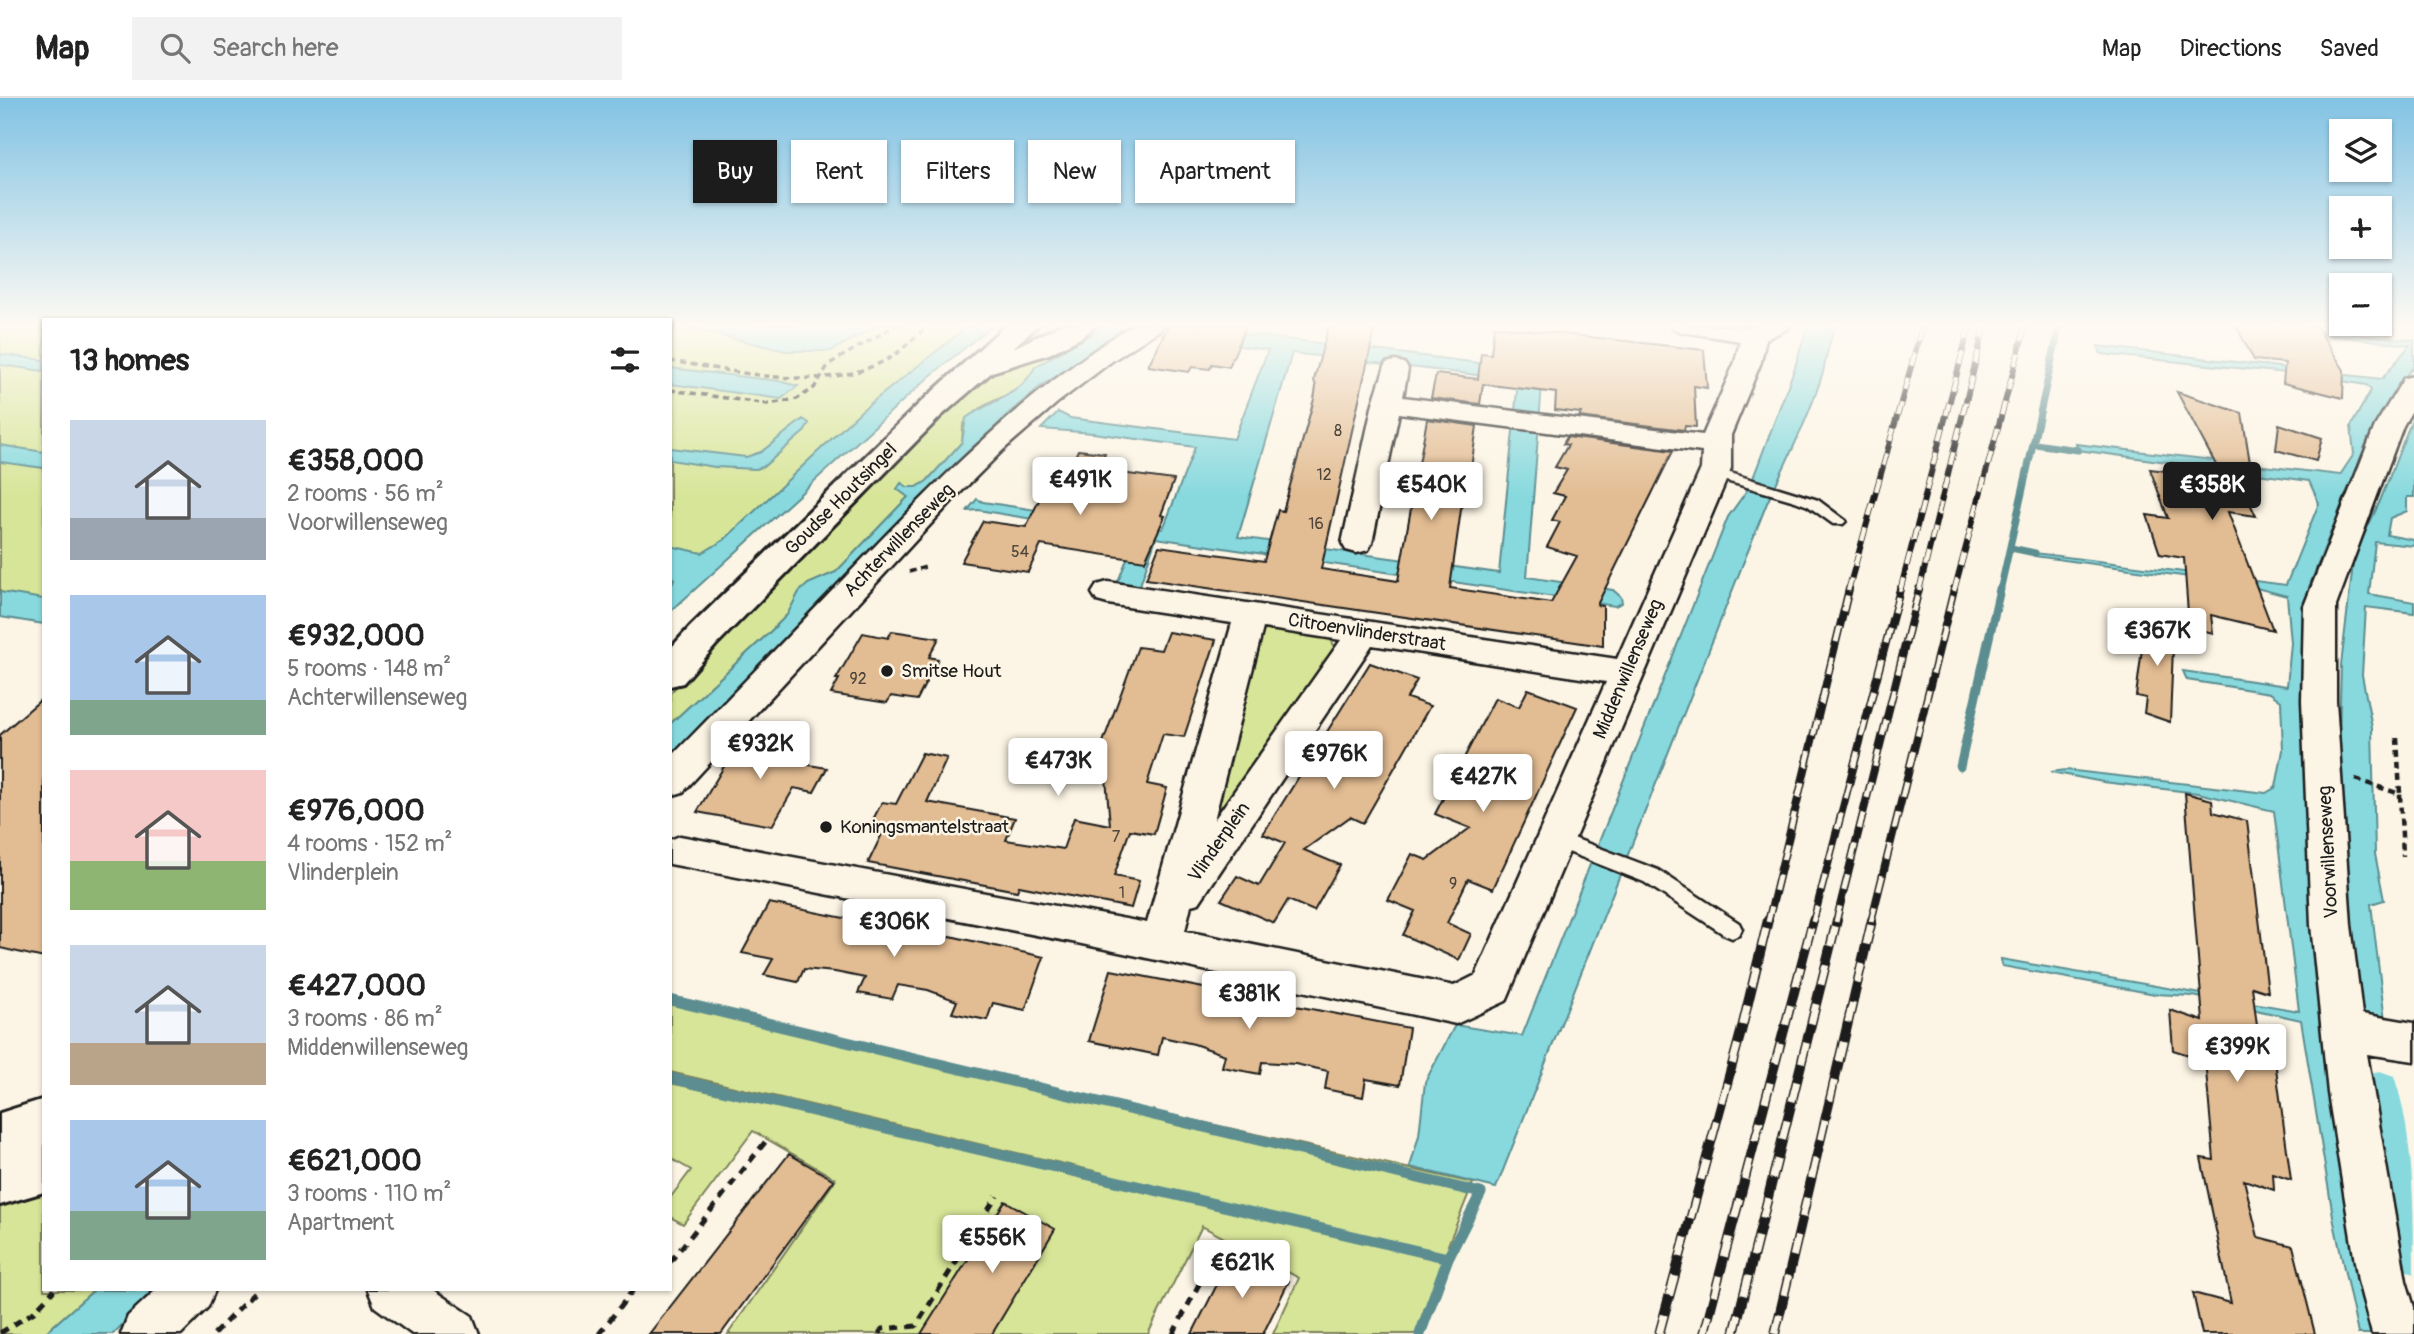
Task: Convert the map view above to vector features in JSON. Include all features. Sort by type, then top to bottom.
[{"type":"main road","name":"Goudse Houtsingel","points":[[672,672],[703,636],[930,410],[963,382]]},
{"type":"main road","name":"Goudse Houtsingel","points":[[672,657],[703,636]]},
{"type":"main road","points":[[0,1137],[42,1123]]},
{"type":"main road","points":[[0,1180],[42,1168]]},
{"type":"street","name":"Achterwillenseweg","points":[[672,780],[944,492],[993,444],[1067,382]]},
{"type":"street","points":[[1357,543],[1392,382]]},
{"type":"street","name":"Middenwillenseweg","points":[[1165,929],[1456,1005],[1491,988],[1572,845],[1626,673],[1726,467],[1717,435],[1740,382]]},
{"type":"street","name":"Voorwillenseweg","points":[[2397,1334],[2382,1281],[2350,1093],[2331,925],[2319,701],[2320,606],[2389,426],[2414,384]]},
{"type":"street","points":[[1387,403],[1726,467]]},
{"type":"street","name":"Citroenvlinderstraat","points":[[1108,593],[1626,673]]},
{"type":"street","name":"Vlinderplein","points":[[1165,929],[1251,613]]},
{"type":"street","name":"Vlinderplein","points":[[1165,929],[1364,632]]},
{"type":"street","points":[[680,852],[1165,929]]},
{"type":"street","points":[[2345,1031],[2414,1042]]},
{"type":"street","points":[[146,1334],[190,1291]]},
{"type":"street","points":[[393,1291],[454,1334]]},
{"type":"lane","points":[[1726,467],[1777,491],[1813,503],[1838,520]]},
{"type":"lane","points":[[1572,845],[1651,876],[1732,929]]},
{"type":"path","points":[[672,390],[768,404],[797,399],[819,382]]},
{"type":"path","points":[[2397,738],[2403,856]]},
{"type":"path","points":[[2379,787],[2400,794]]},
{"type":"path","points":[[672,1259],[766,1141]]},
{"type":"path","points":[[879,1334],[882,1329],[916,1326],[997,1196]]},
{"type":"path","points":[[1173,1334],[1220,1244]]},
{"type":"path","points":[[0,1333],[34,1312],[53,1291]]},
{"type":"path","points":[[214,1334],[256,1291]]},
{"type":"path","points":[[599,1334],[632,1291]]},
{"type":"green space","points":[[0,382],[42,382],[42,613],[0,605]]},
{"type":"green space","points":[[672,382],[920,382],[672,600]]},
{"type":"green space","points":[[979,382],[1026,382],[975,412],[963,425],[962,442],[927,481],[917,487],[907,487],[902,483],[908,497],[836,572],[808,584],[787,615],[672,722],[672,691]]},
{"type":"green space","points":[[1269,626],[1317,630],[1331,640],[1335,649],[1210,829],[1258,631]]},
{"type":"green space","points":[[672,1002],[1473,1183],[1448,1245],[1456,1247],[1420,1334],[1273,1334],[1299,1278],[1202,1226],[1148,1334],[728,1334],[836,1179],[753,1131],[683,1224],[672,1218],[672,1195],[691,1170],[672,1159],[672,1083],[1103,1173],[672,1072]]},
{"type":"green space","points":[[42,1188],[42,1291],[93,1291],[44,1334],[0,1334],[0,1207]]},
{"type":"water","points":[[672,382],[782,382],[798,386],[781,399],[672,384]]},
{"type":"water","points":[[898,382],[924,382],[672,610],[672,546],[702,553],[724,540],[861,411]]},
{"type":"water","points":[[1024,382],[1048,382],[1009,413],[672,758],[672,722],[787,615],[799,592],[808,584],[836,572],[908,497],[897,489],[901,483],[907,487],[917,487],[927,481],[962,442],[966,418]]},
{"type":"water","points":[[1256,382],[1284,382],[1238,537],[1499,573],[1518,382],[1542,382],[1527,577],[1613,590],[1621,597],[1622,603],[1615,606],[1156,538],[1139,588],[1117,584],[1136,536],[978,510],[967,511],[977,499],[1163,529],[1195,447],[1041,429],[1058,412],[1070,418],[1234,439]]},
{"type":"water","points":[[1789,382],[1820,382],[1767,503],[1496,1188],[1410,1167],[1419,1135],[1425,1082],[1455,1025],[1522,1036],[1728,517],[1750,486]]},
{"type":"water","points":[[2346,382],[2401,382],[2347,491],[2309,587],[2305,648],[2309,893],[2323,1021],[2382,1334],[2358,1334],[2334,1222],[2301,1020],[2193,996],[2155,994],[2002,966],[2001,959],[2299,1011],[2274,811],[2198,793],[2103,782],[2051,772],[2066,770],[2266,793],[2276,787],[2283,750],[2281,701],[2270,693],[2187,680],[2183,671],[2287,686],[2291,643],[2287,596],[2241,584],[2034,556],[2035,553],[2286,585],[2319,503],[2309,481],[2078,450],[2076,444],[2340,475],[2354,454],[2351,426],[2371,390],[2366,385]]},
{"type":"water","points":[[2414,414],[2414,497],[2407,497],[2407,511],[2390,518],[2387,535],[2414,540],[2414,546],[2375,542],[2369,594],[2414,602],[2414,613],[2366,607],[2362,675],[2372,727],[2375,854],[2384,900],[2371,904],[2385,1021],[2357,1017],[2338,779],[2341,665],[2354,556],[2380,501]]},
{"type":"water","points":[[803,419],[809,423],[805,431],[763,467],[756,469],[715,467],[672,460],[672,448],[746,457],[761,452]]},
{"type":"water","points":[[0,445],[42,452],[42,468],[0,462]]},
{"type":"water","points":[[0,592],[42,599],[42,624],[0,617]]},
{"type":"water","points":[[93,1291],[156,1291],[113,1334],[44,1334]]},
{"type":"building","points":[[1314,382],[1363,382],[1321,569],[1398,581],[1427,419],[1477,426],[1468,489],[1464,488],[1450,588],[1551,603],[1577,556],[1547,547],[1560,522],[1552,520],[1565,496],[1553,493],[1567,470],[1555,467],[1568,445],[1563,444],[1567,437],[1673,451],[1597,605],[1603,606],[1603,646],[1146,579],[1159,546],[1264,561],[1278,510],[1283,511],[1316,387]]},
{"type":"building","points":[[1434,382],[1707,382],[1707,388],[1694,386],[1696,427],[1685,426],[1684,430],[1579,417],[1581,413],[1555,410],[1556,393],[1483,384],[1480,404],[1431,398]]},
{"type":"building","points":[[2344,382],[2343,398],[2283,383]]},
{"type":"building","points":[[2177,392],[2242,413],[2255,494],[2245,493],[2256,516],[2228,512],[2273,630],[2211,615],[2213,633],[2189,627],[2184,558],[2160,554],[2147,515],[2168,518],[2150,469],[2223,478]]},
{"type":"building","points":[[2279,424],[2322,438],[2316,461],[2276,450]]},
{"type":"building","points":[[1078,450],[1105,453],[1098,470],[1174,480],[1161,515],[1165,516],[1145,561],[1041,545],[1028,572],[961,562],[983,521],[1026,527],[1059,459],[1073,461]]},
{"type":"building","points":[[2146,617],[2174,623],[2170,722],[2144,713],[2146,698],[2136,696]]},
{"type":"building","name":"Smitse Hout","points":[[892,631],[939,638],[929,657],[938,659],[917,700],[891,696],[887,703],[831,694],[839,679],[836,679],[863,633],[888,638]]},
{"type":"building","points":[[1168,632],[1216,640],[1184,737],[1163,734],[1147,784],[1167,788],[1154,834],[1130,830],[1114,876],[1139,881],[1131,908],[1019,886],[1017,891],[868,863],[882,834],[867,831],[882,802],[896,804],[922,753],[947,758],[927,802],[1015,818],[1006,840],[1063,849],[1074,818],[1110,825],[1106,778],[1091,775],[1138,647],[1161,650]]},
{"type":"building","points":[[1370,663],[1417,680],[1407,698],[1430,706],[1363,823],[1350,817],[1304,850],[1340,865],[1314,911],[1288,900],[1274,923],[1221,900],[1237,876],[1259,886],[1285,843],[1263,834]]},
{"type":"building","points":[[1528,689],[1577,707],[1493,889],[1468,879],[1447,923],[1471,934],[1459,960],[1403,935],[1415,911],[1388,900],[1412,854],[1427,860],[1470,828],[1435,814],[1495,698],[1519,707]]},
{"type":"building","points":[[42,699],[42,958],[0,948],[0,735]]},
{"type":"building","points":[[742,736],[806,747],[797,763],[827,768],[814,792],[794,788],[772,826],[697,812]]},
{"type":"building","points":[[2185,793],[2212,800],[2213,812],[2247,821],[2268,992],[2252,987],[2260,1049],[2274,1053],[2291,1180],[2273,1174],[2274,1190],[2244,1180],[2258,1237],[2293,1246],[2315,1334],[2202,1334],[2193,1293],[2231,1303],[2201,1158],[2214,1160],[2205,1060],[2173,1050],[2170,1010],[2203,1021]]},
{"type":"building","points":[[769,903],[934,936],[950,936],[1044,957],[1025,1010],[993,1003],[987,1020],[952,1013],[957,1001],[928,990],[898,985],[892,999],[858,993],[865,978],[835,972],[804,969],[798,982],[764,975],[773,959],[742,953]]},
{"type":"building","points":[[1111,970],[1409,1028],[1400,1085],[1366,1079],[1363,1097],[1325,1089],[1328,1071],[1295,1064],[1262,1062],[1260,1074],[1222,1067],[1225,1055],[1162,1037],[1158,1055],[1089,1041]]},
{"type":"building","points":[[789,1154],[834,1180],[721,1334],[649,1334]]},
{"type":"building","points":[[1005,1201],[1055,1229],[992,1334],[921,1334]]},
{"type":"building","points":[[1234,1251],[1289,1281],[1263,1334],[1192,1334]]},
{"type":"waterway","points":[[2000,591],[2047,382]]},
{"type":"waterway","points":[[2035,444],[2078,450]]},
{"type":"waterway","points":[[2011,548],[2035,553]]},
{"type":"waterway","points":[[1960,767],[2000,589]]},
{"type":"waterway","points":[[672,1000],[1481,1193],[1448,1258]]},
{"type":"waterway","points":[[672,1078],[1448,1258]]},
{"type":"waterway","points":[[2380,1089],[2400,1201],[2414,1252]]},
{"type":"waterway","points":[[1420,1334],[1448,1258]]},
{"type":"railway","points":[[1848,591],[1907,382]]},
{"type":"railway","points":[[1900,591],[1955,382]]},
{"type":"railway","points":[[1919,591],[1971,382]]},
{"type":"railway","points":[[1954,591],[2010,382]]},
{"type":"railway","points":[[1768,922],[1849,589]]},
{"type":"railway","points":[[1813,922],[1900,589]]},
{"type":"railway","points":[[1836,922],[1919,589]]},
{"type":"railway","points":[[1871,922],[1954,589]]},
{"type":"railway","points":[[1659,1334],[1741,1032],[1768,920]]},
{"type":"railway","points":[[1704,1334],[1813,920]]},
{"type":"railway","points":[[1734,1334],[1837,920]]},
{"type":"railway","points":[[1775,1334],[1872,920]]},
{"type":"place","name":"Smitse Hout","points":[[887,671]]},
{"type":"place","name":"Koningsmantelstraat","points":[[826,827]]}]
